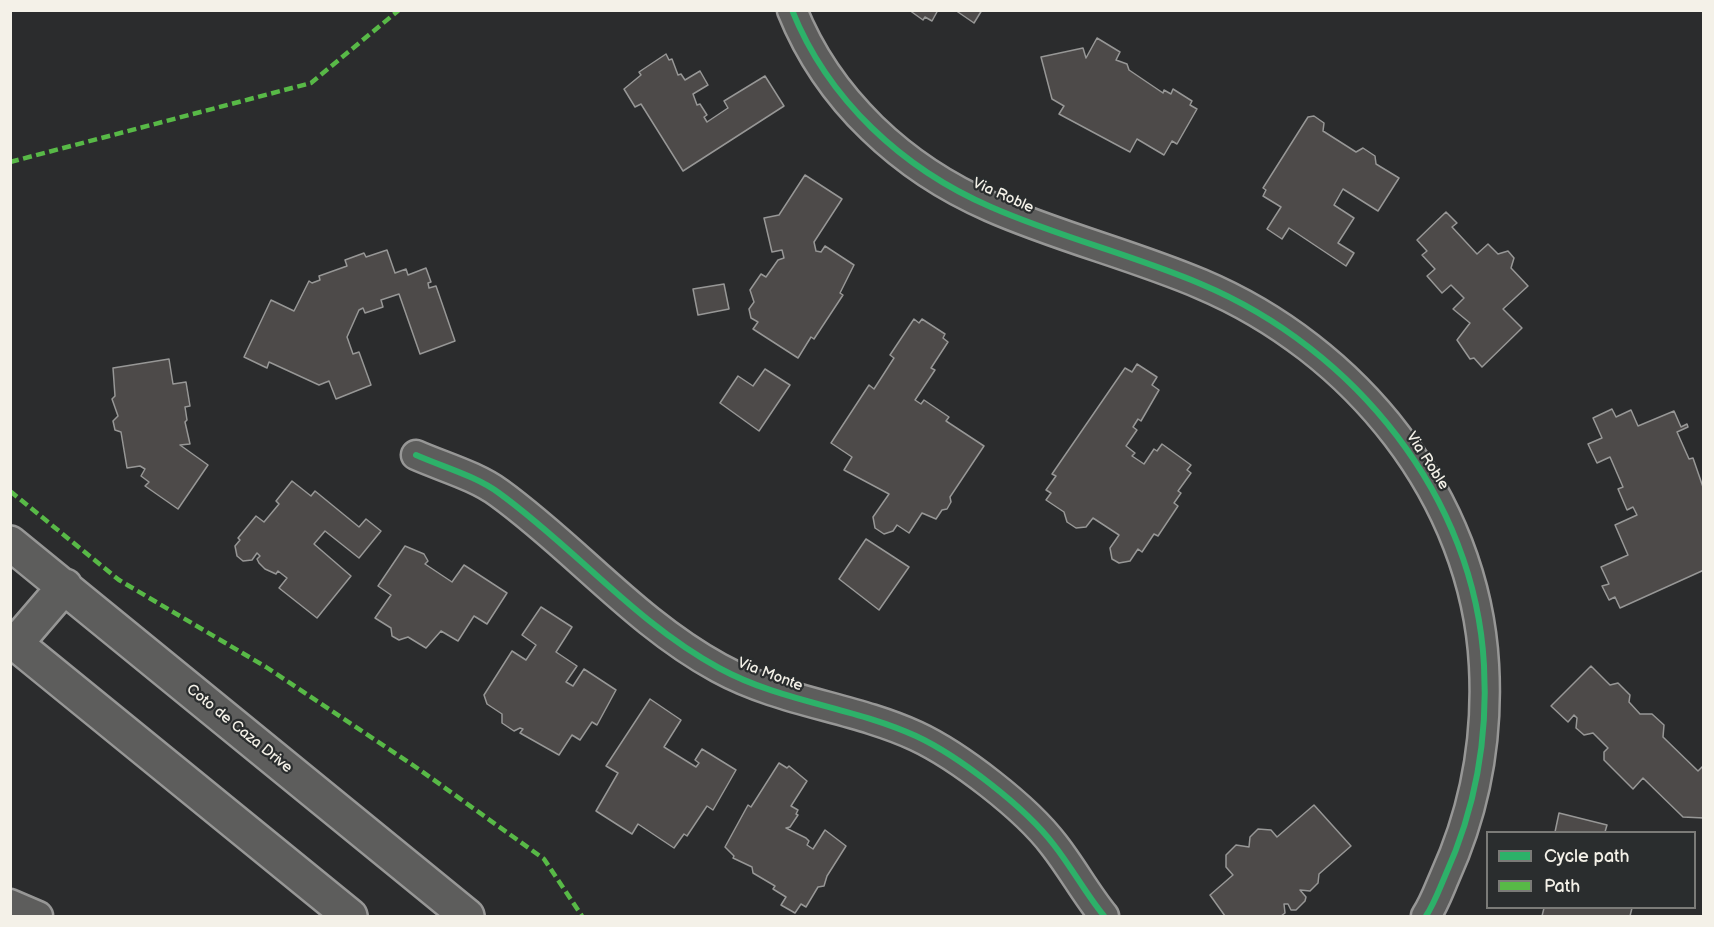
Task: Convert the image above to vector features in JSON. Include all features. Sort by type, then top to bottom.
[{"type":"main road","name":"Coto de Caza Drive","points":[[10,543],[467,916]]},
{"type":"main road","points":[[65,586],[12,644],[201,791],[350,916]]},
{"type":"street","name":"Via Roble","points":[[792,10],[799,28],[837,90],[872,129],[922,170],[990,207],[1203,285],[1264,318],[1317,354],[1356,389],[1421,469],[1452,526],[1471,581],[1482,640],[1485,697],[1480,760],[1461,841],[1426,916]]},
{"type":"street","name":"Via Monte","points":[[416,455],[497,491],[568,547],[648,622],[719,668],[777,694],[843,711],[916,736],[970,769],[1010,801],[1053,844],[1104,916]]},
{"type":"street","points":[[10,904],[38,916]]},
{"type":"building","points":[[909,10],[938,10],[932,21],[925,17],[923,20]]},
{"type":"building","points":[[955,10],[982,10],[974,23]]},
{"type":"building","points":[[1097,38],[1120,52],[1116,60],[1127,64],[1129,70],[1163,93],[1164,90],[1171,94],[1173,89],[1192,101],[1190,105],[1197,109],[1177,144],[1172,141],[1164,155],[1137,139],[1130,152],[1059,114],[1064,106],[1052,99],[1041,57],[1083,48],[1086,58]]},
{"type":"building","points":[[666,54],[669,60],[672,59],[678,75],[681,74],[685,80],[700,71],[708,85],[693,94],[697,105],[700,104],[707,115],[704,117],[707,122],[728,108],[724,101],[765,76],[784,106],[683,171],[641,104],[635,107],[624,89],[641,75],[639,72]]},
{"type":"building","points":[[1314,116],[1324,123],[1323,131],[1356,152],[1363,148],[1375,156],[1376,164],[1399,178],[1378,211],[1343,189],[1334,205],[1354,218],[1338,243],[1354,253],[1346,266],[1289,228],[1282,239],[1267,229],[1281,207],[1263,196],[1266,190],[1263,188],[1308,117]]},
{"type":"building","points":[[805,175],[842,199],[814,242],[816,251],[821,252],[825,246],[854,265],[840,293],[843,295],[814,339],[811,337],[798,358],[753,329],[758,322],[751,318],[749,309],[754,302],[750,290],[761,274],[766,277],[778,260],[784,258],[782,250],[772,252],[764,218],[779,215]]},
{"type":"building","points":[[1446,212],[1457,223],[1452,227],[1477,254],[1488,244],[1498,254],[1508,251],[1514,258],[1511,268],[1528,286],[1503,309],[1522,328],[1482,367],[1474,358],[1470,359],[1457,340],[1470,323],[1453,309],[1464,298],[1451,285],[1442,293],[1427,276],[1435,269],[1422,255],[1427,251],[1417,240]]},
{"type":"building","points":[[387,250],[395,273],[406,269],[408,275],[426,268],[431,282],[428,283],[429,288],[436,286],[455,341],[420,354],[399,294],[381,300],[383,307],[365,313],[363,308],[359,310],[347,337],[353,354],[359,352],[371,385],[336,399],[329,381],[319,385],[269,362],[267,368],[244,357],[271,300],[294,311],[309,281],[312,283],[320,280],[319,276],[347,266],[345,260],[364,253],[366,257]]},
{"type":"building","points":[[724,284],[729,309],[698,315],[693,289]]},
{"type":"building","points":[[914,319],[919,323],[922,319],[945,334],[943,338],[948,342],[931,368],[935,370],[915,400],[921,404],[924,400],[949,417],[946,421],[984,446],[950,497],[951,502],[947,509],[942,510],[936,519],[922,513],[909,533],[897,525],[893,531],[884,534],[875,528],[873,517],[889,494],[844,470],[852,457],[831,443],[869,385],[874,389],[894,358],[890,355]]},
{"type":"building","points":[[169,359],[173,384],[186,382],[190,406],[185,407],[187,420],[185,422],[190,444],[180,445],[208,465],[178,509],[145,486],[149,482],[141,476],[145,469],[140,466],[127,468],[121,432],[115,430],[113,421],[118,416],[112,399],[115,396],[113,368]]},
{"type":"building","points":[[1137,364],[1157,377],[1152,385],[1159,390],[1141,421],[1138,419],[1133,427],[1137,430],[1126,446],[1135,453],[1132,456],[1144,464],[1154,449],[1157,451],[1162,444],[1191,465],[1187,470],[1191,473],[1178,491],[1181,493],[1174,503],[1178,506],[1158,536],[1154,534],[1142,552],[1138,549],[1130,561],[1119,563],[1112,559],[1110,548],[1119,535],[1093,518],[1086,527],[1076,528],[1067,522],[1064,512],[1046,500],[1051,493],[1046,490],[1056,476],[1052,474],[1125,368],[1132,372]]},
{"type":"building","points":[[765,369],[790,385],[759,431],[720,403],[738,376],[753,386]]},
{"type":"building","points":[[1612,409],[1616,417],[1631,410],[1638,426],[1674,411],[1681,427],[1687,424],[1688,427],[1677,432],[1689,459],[1693,458],[1704,490],[1704,570],[1620,608],[1615,597],[1609,600],[1602,586],[1609,584],[1601,567],[1628,555],[1615,525],[1637,515],[1633,507],[1627,510],[1618,489],[1623,487],[1610,457],[1597,463],[1588,444],[1602,438],[1593,418]]},
{"type":"building","points":[[292,481],[311,496],[315,491],[359,527],[366,519],[381,531],[359,558],[325,531],[314,544],[351,576],[317,618],[279,588],[287,578],[278,571],[276,574],[265,569],[257,559],[260,556],[257,553],[252,560],[243,561],[237,556],[235,546],[240,540],[238,538],[256,516],[264,522],[279,504],[276,501]]},
{"type":"building","points":[[866,539],[909,567],[879,610],[839,579]]},
{"type":"building","points":[[405,546],[424,554],[428,561],[425,564],[452,582],[464,565],[507,593],[487,624],[474,616],[458,641],[441,631],[426,648],[408,637],[399,640],[392,636],[391,628],[375,618],[391,595],[378,586]]},
{"type":"building","points":[[541,607],[572,627],[556,652],[577,666],[566,682],[573,686],[584,669],[616,690],[597,725],[592,722],[580,740],[572,735],[559,755],[520,733],[523,729],[514,731],[502,723],[502,714],[487,704],[484,695],[512,651],[526,660],[536,645],[522,635]]},
{"type":"building","points":[[1591,666],[1610,685],[1618,683],[1630,695],[1629,702],[1640,714],[1652,714],[1664,725],[1663,737],[1698,771],[1704,765],[1704,818],[1683,817],[1643,778],[1633,789],[1604,760],[1604,752],[1608,748],[1593,733],[1584,735],[1576,728],[1577,718],[1574,715],[1568,722],[1551,706]]},
{"type":"building","points":[[650,699],[681,720],[664,747],[696,767],[699,763],[695,760],[702,749],[736,770],[713,810],[707,806],[687,836],[684,834],[674,848],[638,824],[632,834],[596,811],[618,773],[606,766]]},
{"type":"building","points":[[779,763],[787,768],[789,766],[807,781],[791,806],[798,810],[796,814],[798,815],[790,827],[786,828],[806,838],[809,841],[807,845],[813,849],[825,830],[846,846],[827,876],[824,886],[818,887],[806,907],[801,904],[795,913],[781,905],[786,897],[773,889],[775,886],[753,873],[752,867],[733,858],[734,856],[725,847],[748,805],[751,807]]},
{"type":"building","points":[[1314,805],[1351,846],[1319,874],[1318,883],[1310,891],[1300,890],[1306,897],[1296,910],[1291,910],[1288,904],[1284,904],[1285,913],[1281,916],[1225,916],[1210,895],[1233,875],[1226,867],[1226,855],[1236,845],[1249,847],[1250,837],[1258,829],[1271,830],[1277,837]]},
{"type":"building","points":[[1559,813],[1607,825],[1605,831],[1555,831]]},
{"type":"building","points":[[1544,909],[1632,909],[1630,916],[1542,916]]},
{"type":"marked path","points":[[10,162],[311,83],[399,10]]},
{"type":"marked path","points":[[10,491],[119,580],[266,667],[420,770],[544,859],[582,916]]},
{"type":"cycle path","points":[[792,10],[807,43],[848,102],[899,152],[928,173],[959,191],[1017,218],[1201,284],[1257,312],[1309,347],[1356,389],[1397,436],[1431,488],[1458,544],[1476,603],[1484,665],[1484,719],[1472,799],[1455,851],[1432,907],[1426,916]]},
{"type":"cycle path","points":[[416,455],[470,477],[499,493],[527,514],[660,629],[719,668],[767,689],[892,726],[952,756],[991,784],[1027,815],[1061,854],[1104,916]]}]
